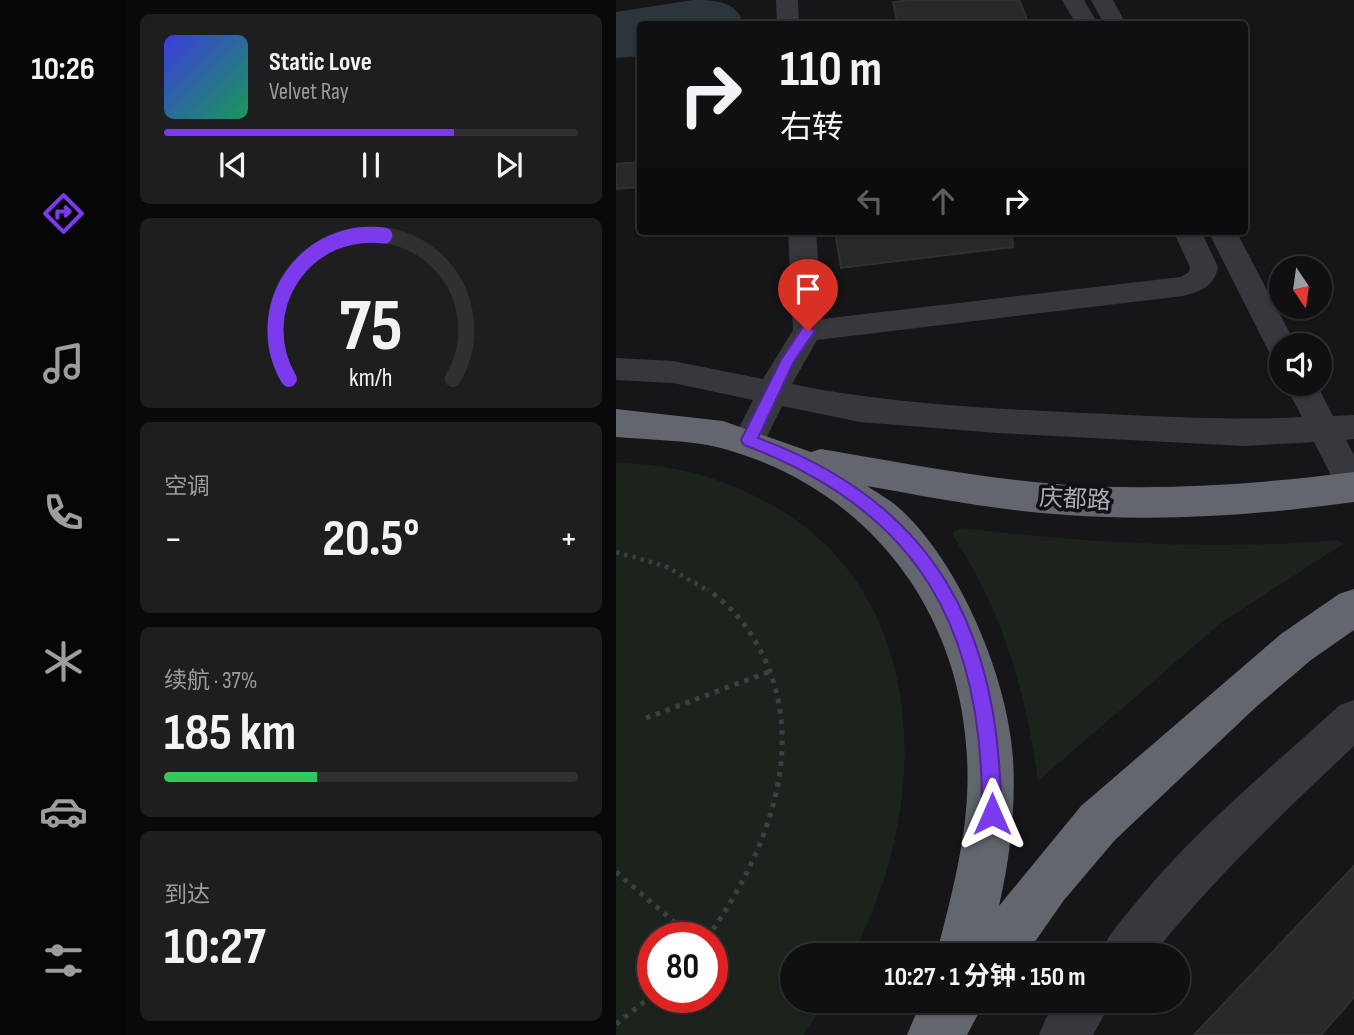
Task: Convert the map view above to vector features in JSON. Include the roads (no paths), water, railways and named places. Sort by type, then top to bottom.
[{"type":"highway","points":[[616,423],[685,426],[749,440],[797,458],[863,498],[918,554],[961,625],[976,667],[986,712],[992,761],[992,814],[985,869],[965,943]]},
{"type":"highway","name":"庆都路","points":[[797,458],[940,485],[1082,500],[1247,500],[1354,487]]},
{"type":"highway","points":[[1003,943],[1047,883],[1098,823],[1259,678],[1296,647],[1354,607]]},
{"type":"highway","points":[[932,1035],[940,1013]]},
{"type":"highway","points":[[932,1035],[949,1013]]},
{"type":"street","points":[[787,0],[788,21]]},
{"type":"street","points":[[1073,0],[1085,21]]},
{"type":"street","points":[[1102,0],[1113,21]]},
{"type":"street","points":[[749,440],[788,360],[808,331],[802,235]]},
{"type":"street","points":[[808,331],[1183,286],[1195,282],[1204,273],[1204,267],[1189,235]]},
{"type":"street","points":[[1224,235],[1274,333]]},
{"type":"street","points":[[616,369],[673,372],[860,410],[997,421],[1244,433],[1339,428]]},
{"type":"street","points":[[1311,396],[1339,428],[1354,487]]},
{"type":"street","points":[[1132,943],[1176,889],[1216,847],[1354,719]]},
{"type":"street","points":[[1063,1035],[1079,1013]]}]
